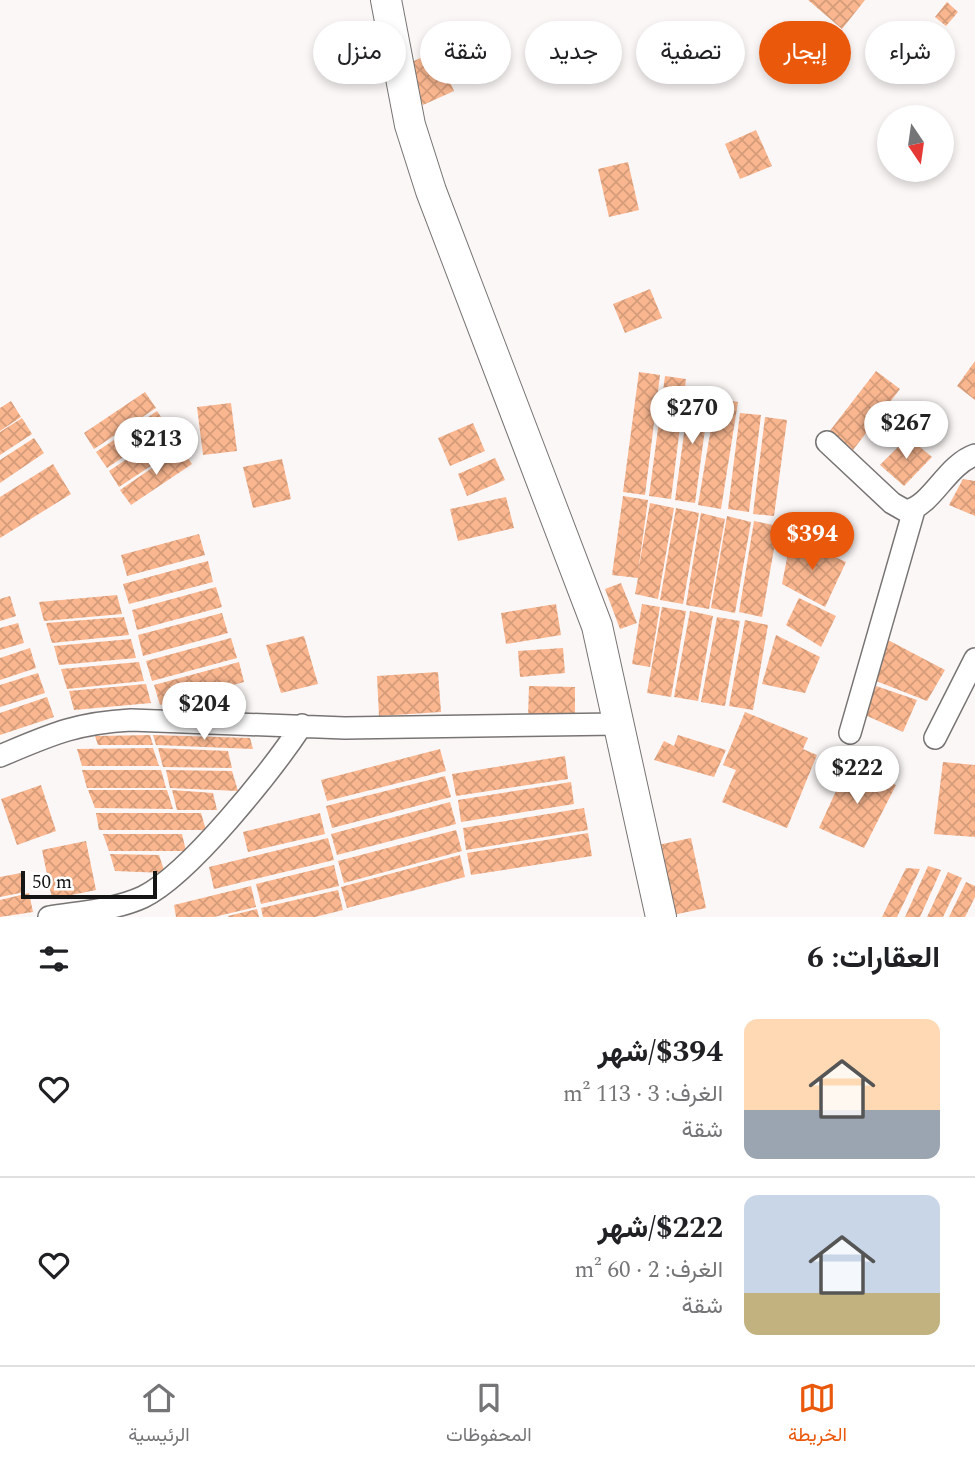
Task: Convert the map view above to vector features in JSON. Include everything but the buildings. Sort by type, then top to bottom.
[{"type":"street","points":[[386,0],[410,125],[431,191],[597,626],[661,917]]},
{"type":"street","points":[[827,442],[900,510],[914,510]]},
{"type":"street","points":[[850,733],[914,510],[958,464],[975,455]]},
{"type":"street","points":[[935,738],[975,659]]},
{"type":"street","points":[[0,756],[60,731],[96,722],[401,728],[618,723]]},
{"type":"street","points":[[49,917],[119,906],[159,888],[216,833],[271,768],[302,725]]}]
